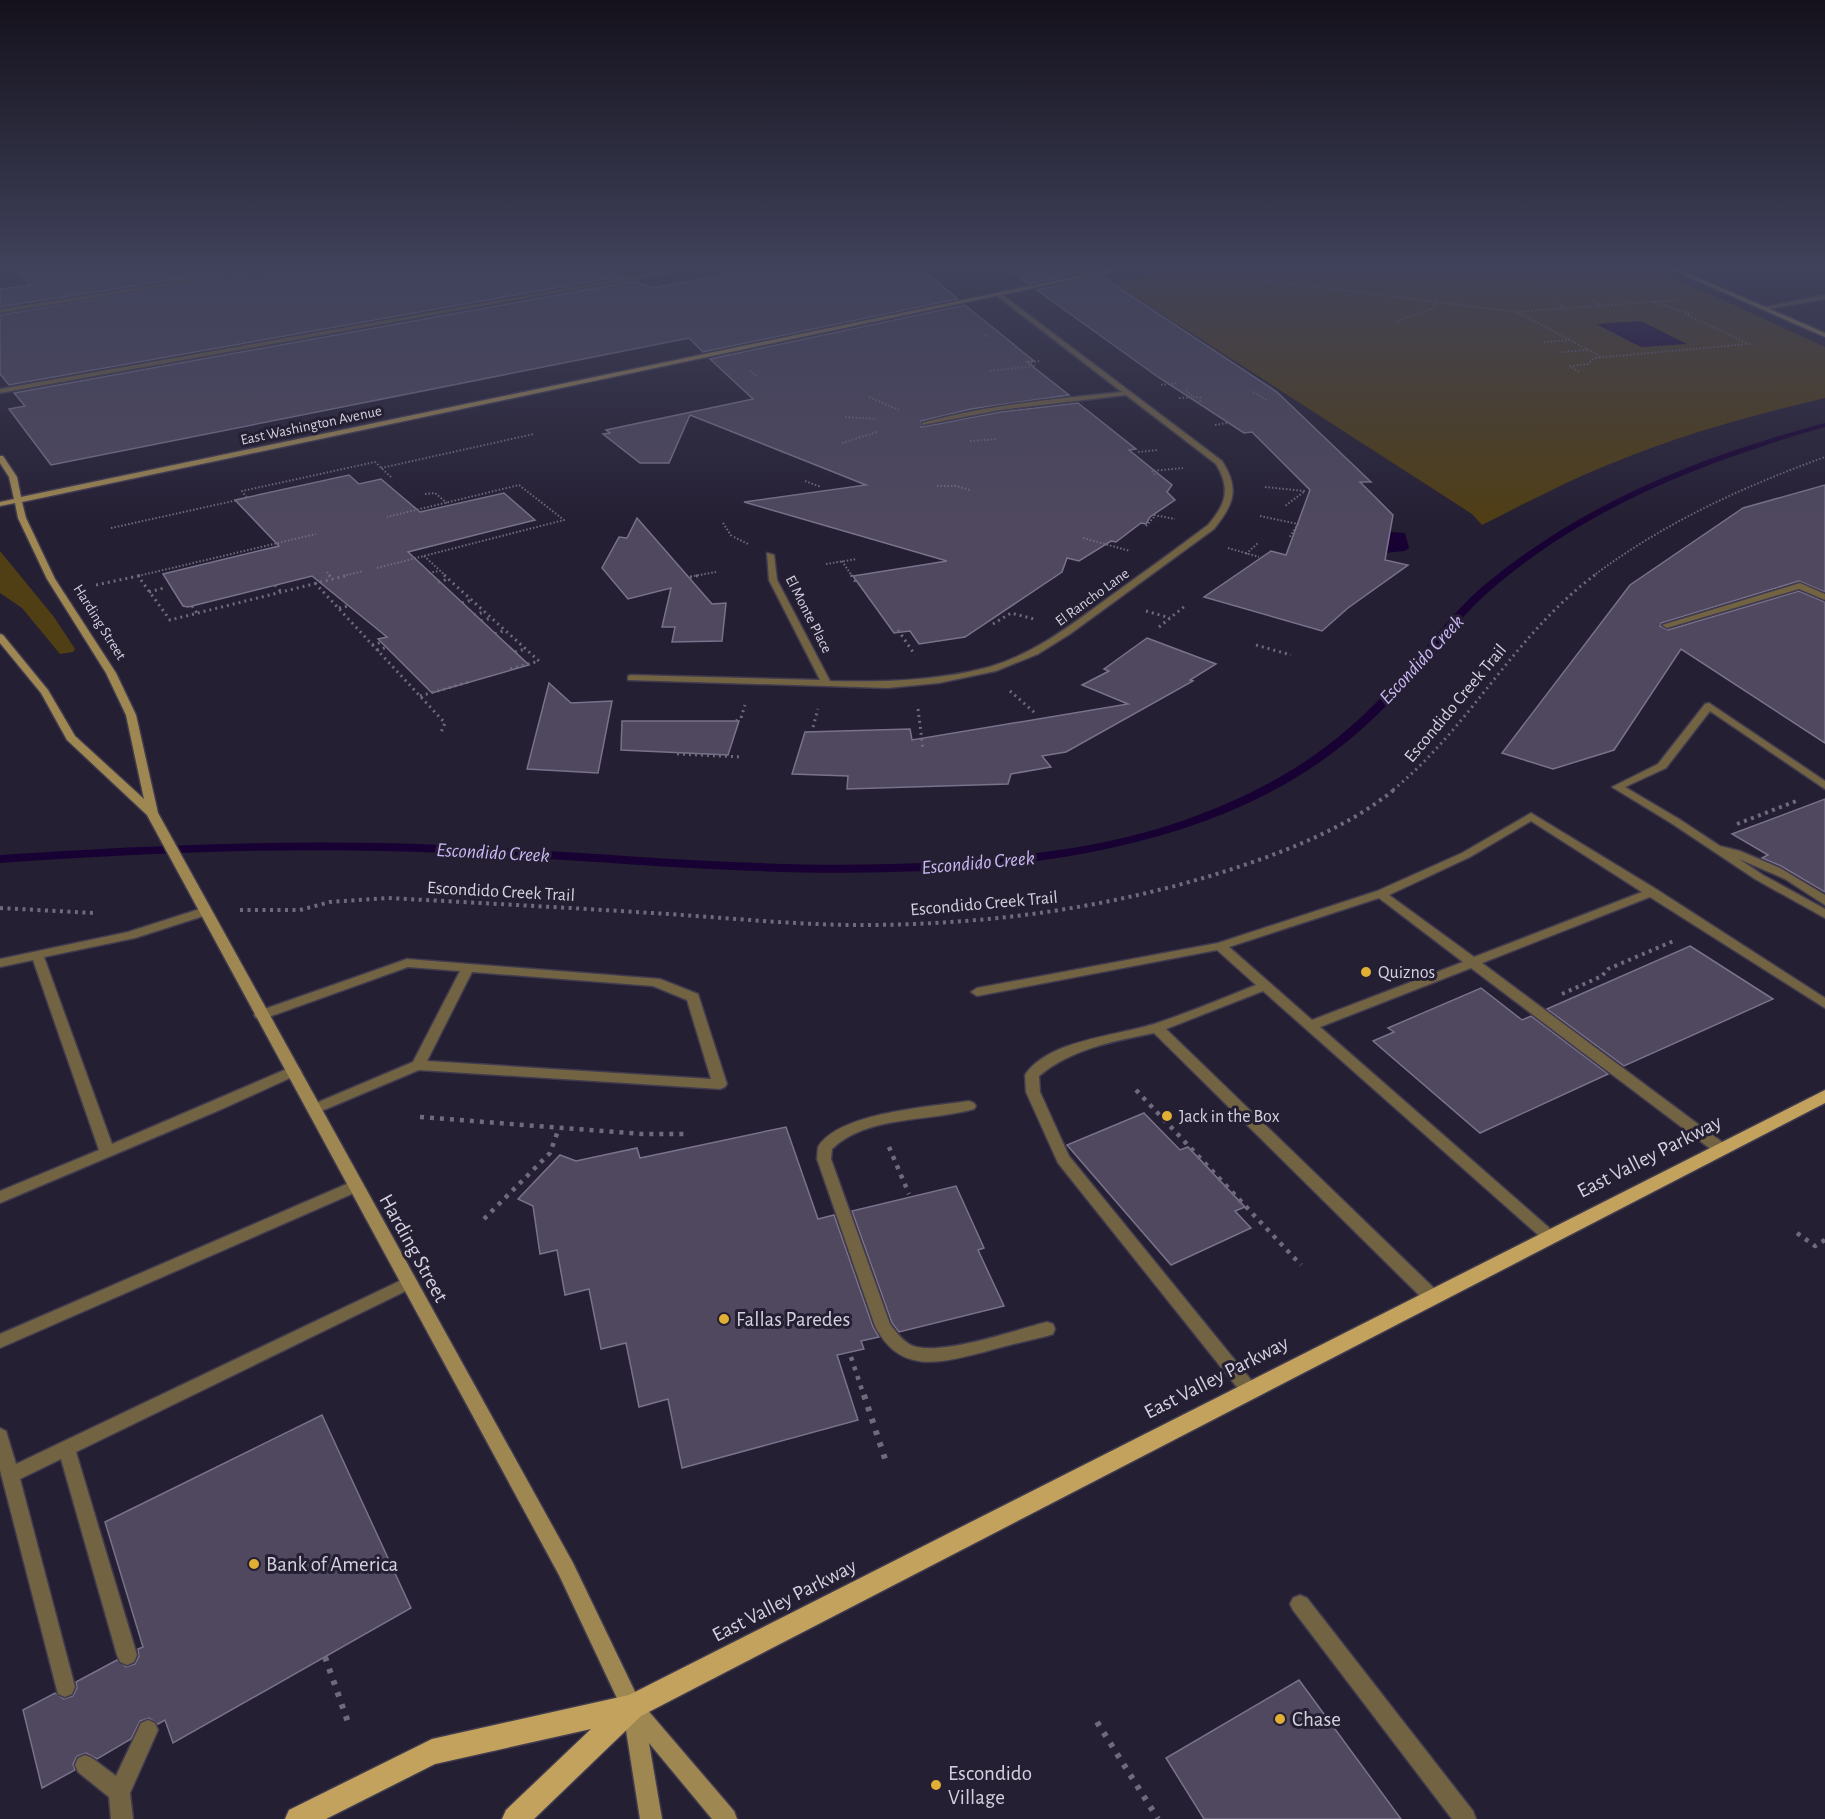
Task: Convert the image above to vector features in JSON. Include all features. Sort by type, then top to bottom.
[{"type":"main road","name":"East Valley Parkway","points":[[298,1819],[432,1752],[632,1707],[1825,1096]]},
{"type":"main road","name":"East Valley Parkway","points":[[515,1819],[632,1707]]},
{"type":"street","points":[[0,392],[212,354]]},
{"type":"street","name":"East Washington Avenue","points":[[0,504],[717,354]]},
{"type":"street","name":"El Rancho Lane","points":[[631,678],[888,685],[939,680],[993,669],[1035,652],[1067,632],[1211,527],[1224,511],[1230,484],[1226,474],[1208,453],[1077,354]]},
{"type":"street","points":[[924,424],[956,414],[995,408],[1129,393]]},
{"type":"street","name":"Harding Street","points":[[0,458],[13,477],[22,518],[51,579],[111,673],[131,715],[152,813],[566,1569],[632,1707]]},
{"type":"street","name":"El Monte Place","points":[[770,555],[773,580],[827,684]]},
{"type":"street","points":[[1667,625],[1800,586],[1825,597]]},
{"type":"street","name":"Harding Street","points":[[0,637],[45,692],[71,738],[152,813]]},
{"type":"street","points":[[1825,786],[1708,706],[1662,766],[1617,787],[1675,821],[1703,842],[1808,907],[1825,914]]},
{"type":"street","points":[[977,992],[1220,946],[1381,894],[1466,855],[1531,816],[1825,1004]]},
{"type":"street","points":[[1703,842],[1751,858],[1825,901]]},
{"type":"street","points":[[1310,1026],[1652,892]]},
{"type":"street","points":[[1381,894],[1721,1149]]},
{"type":"street","points":[[0,963],[131,935],[203,905]]},
{"type":"street","points":[[1220,946],[1550,1237]]},
{"type":"street","points":[[37,955],[107,1152]]},
{"type":"street","points":[[261,1015],[407,963],[655,982],[693,997],[720,1084],[418,1065],[314,1109]]},
{"type":"street","points":[[418,1065],[468,968]]},
{"type":"street","points":[[1250,1391],[1063,1160],[1033,1092],[1032,1075],[1042,1065],[1103,1040],[1157,1028],[1265,986]]},
{"type":"street","points":[[1157,1028],[1432,1297]]},
{"type":"street","points":[[0,1197],[294,1071]]},
{"type":"street","points":[[969,1106],[850,1128],[835,1136],[825,1147],[824,1160],[889,1337],[901,1348],[917,1355],[936,1357],[1047,1329]]},
{"type":"street","points":[[0,1341],[356,1186]]},
{"type":"street","points":[[10,1475],[408,1283]]},
{"type":"street","points":[[0,1436],[65,1687]]},
{"type":"street","points":[[66,1447],[127,1655]]},
{"type":"street","points":[[1300,1604],[1465,1819]]},
{"type":"street","points":[[632,1707],[651,1819]]},
{"type":"street","points":[[632,1707],[726,1819]]},
{"type":"street","points":[[122,1819],[118,1792],[148,1730]]},
{"type":"street","points":[[85,1765],[118,1792]]},
{"type":"path","points":[[1597,354],[1603,357]]},
{"type":"path","points":[[1579,372],[1569,366],[1588,364],[1594,358],[1638,354]]},
{"type":"path","points":[[990,371],[1035,366],[1030,362],[1050,360]]},
{"type":"path","points":[[1186,390],[1193,396]]},
{"type":"path","points":[[1253,392],[1268,401]]},
{"type":"path","points":[[869,397],[899,410]]},
{"type":"path","points":[[1169,399],[1200,397],[1201,406]]},
{"type":"path","points":[[845,417],[877,419]]},
{"type":"path","points":[[842,443],[877,432]]},
{"type":"path","points":[[381,468],[534,434]]},
{"type":"path","points":[[1138,452],[1160,450]]},
{"type":"path","name":"Escondido Creek Trail","points":[[203,905],[300,910],[330,902],[388,898],[779,922],[870,925],[945,923],[1013,917],[1151,894],[1271,855],[1319,836],[1389,793],[1417,771],[1442,745],[1525,641],[1544,621],[1607,566],[1657,531],[1689,514],[1734,492],[1825,457]]},
{"type":"path","points":[[111,528],[247,498],[242,492],[375,462],[392,478]]},
{"type":"path","points":[[1155,475],[1152,471],[1187,468]]},
{"type":"path","points":[[329,472],[335,478]]},
{"type":"path","points":[[805,481],[821,487]]},
{"type":"path","points":[[376,568],[564,520],[519,485],[387,517]]},
{"type":"path","points":[[937,486],[956,486],[970,490]]},
{"type":"path","points":[[1264,487],[1305,491],[1285,506]]},
{"type":"path","points":[[425,494],[435,493],[447,503]]},
{"type":"path","points":[[1146,526],[1155,515],[1176,519]]},
{"type":"path","points":[[1260,516],[1298,524],[1289,538]]},
{"type":"path","points":[[723,523],[732,537]]},
{"type":"path","points":[[96,585],[316,534]]},
{"type":"path","points":[[479,534],[485,540]]},
{"type":"path","points":[[1083,538],[1130,551]]},
{"type":"path","points":[[451,541],[458,547]]},
{"type":"path","points":[[1246,554],[1258,543]]},
{"type":"path","points":[[431,546],[438,552]]},
{"type":"path","points":[[1227,548],[1258,557]]},
{"type":"path","points":[[401,554],[407,560]]},
{"type":"path","points":[[424,555],[539,661],[507,670]]},
{"type":"path","points":[[826,564],[857,559]]},
{"type":"path","points":[[842,561],[858,585]]},
{"type":"path","points":[[429,573],[440,570]]},
{"type":"path","points":[[138,576],[170,620],[363,571]]},
{"type":"path","points":[[327,572],[332,579]]},
{"type":"path","points":[[690,577],[716,572]]},
{"type":"path","points":[[438,582],[450,579]]},
{"type":"path","points":[[315,583],[445,723],[440,735]]},
{"type":"path","points":[[275,585],[281,592]]},
{"type":"path","points":[[149,592],[164,588]]},
{"type":"path","points":[[462,603],[473,600]]},
{"type":"path","points":[[192,606],[197,613]]},
{"type":"path","points":[[339,608],[348,606]]},
{"type":"path","points":[[1159,627],[1185,606]]},
{"type":"path","points":[[474,615],[485,611]]},
{"type":"path","points":[[1146,611],[1170,618]]},
{"type":"path","points":[[993,624],[1011,612],[1034,619]]},
{"type":"path","points":[[481,621],[492,618]]},
{"type":"path","points":[[495,633],[505,630]]},
{"type":"path","points":[[898,630],[919,661]]},
{"type":"path","points":[[372,645],[383,642]]},
{"type":"path","points":[[1256,645],[1291,655]]},
{"type":"path","points":[[377,650],[388,647]]},
{"type":"path","points":[[515,652],[526,649]]},
{"type":"path","points":[[420,696],[472,681]]},
{"type":"path","points":[[1007,689],[1035,713]]},
{"type":"path","points":[[736,721],[741,718],[745,705]]},
{"type":"path","points":[[918,706],[923,749]]},
{"type":"path","points":[[813,727],[818,708]]},
{"type":"path","points":[[677,754],[742,757]]},
{"type":"path","points":[[1703,842],[1801,799]]},
{"type":"path","points":[[0,908],[100,912]]},
{"type":"path","points":[[1565,1003],[1556,997],[1602,976],[1608,969],[1681,938]]},
{"type":"path","points":[[1136,1090],[1301,1265]]},
{"type":"path","points":[[420,1117],[642,1134],[684,1134]]},
{"type":"path","points":[[878,1121],[909,1194]]},
{"type":"path","points":[[484,1219],[550,1153],[559,1128]]},
{"type":"path","points":[[1797,1233],[1815,1246],[1825,1240]]},
{"type":"path","points":[[851,1357],[887,1466]]},
{"type":"path","points":[[325,1657],[349,1725]]},
{"type":"path","points":[[1097,1722],[1158,1819]]},
{"type":"shaded area","points":[[1224,354],[1825,354],[1825,398],[1718,426],[1641,452],[1581,476],[1482,525],[1472,514]]},
{"type":"shaded area","points":[[1381,531],[1405,533],[1409,548],[1405,551],[1383,553]]},
{"type":"shaded area","points":[[0,551],[54,617],[75,649],[73,652],[60,654],[22,608],[0,593]]},
{"type":"building","points":[[0,354],[184,354],[9,385],[0,374]]},
{"type":"building","points":[[231,354],[609,354],[51,465],[9,409],[25,406],[14,393]]},
{"type":"building","points":[[734,354],[1025,354],[1034,361],[1027,362],[1069,395],[971,409],[921,421],[921,427],[1000,412],[1078,403],[1136,449],[1129,450],[1172,485],[1167,492],[1175,500],[1150,517],[1146,524],[1141,523],[1116,542],[1111,541],[1079,561],[1067,558],[1062,572],[965,637],[919,644],[910,631],[894,633],[853,576],[947,561],[744,502],[866,485],[690,415],[669,463],[640,463],[603,434],[610,433],[606,430],[753,399],[710,359]]},
{"type":"building","points":[[1126,354],[1219,354],[1277,392],[1371,482],[1360,482],[1393,515],[1385,560],[1408,565],[1348,608],[1322,631],[1204,597],[1271,551],[1286,555],[1310,490],[1252,432],[1244,433]]},
{"type":"building","points":[[349,475],[359,484],[381,479],[420,512],[504,493],[535,520],[408,552],[529,665],[432,693],[378,639],[387,637],[312,576],[188,607],[183,606],[163,574],[279,546],[235,500]]},
{"type":"building","points":[[1825,485],[1825,592],[1799,581],[1661,623],[1660,626],[1668,630],[1799,591],[1825,602],[1825,743],[1681,649],[1614,750],[1553,769],[1502,753],[1630,585],[1743,508]]},
{"type":"building","points":[[637,518],[712,604],[726,603],[722,641],[672,642],[675,627],[662,627],[671,588],[628,599],[602,568],[619,537],[627,538]]},
{"type":"building","points":[[1147,638],[1216,664],[1190,680],[1193,681],[1066,752],[1042,756],[1051,767],[1011,774],[1008,784],[847,789],[848,776],[792,774],[805,732],[910,729],[912,740],[1128,704],[1082,685],[1109,671],[1104,669]]},
{"type":"building","points":[[549,683],[571,703],[612,701],[598,773],[527,769]]},
{"type":"building","points":[[622,721],[739,721],[728,755],[621,750]]},
{"type":"building","points":[[1825,799],[1825,892],[1781,866],[1762,858],[1768,855],[1732,834]]},
{"type":"building","points":[[1690,946],[1773,999],[1624,1066],[1547,1009]]},
{"type":"building","points":[[1481,988],[1522,1020],[1531,1016],[1608,1074],[1480,1133],[1373,1041],[1394,1032],[1388,1028]]},
{"type":"building","points":[[1144,1113],[1180,1150],[1188,1147],[1245,1207],[1235,1211],[1251,1228],[1171,1265],[1067,1145]]},
{"type":"building","name":"Fallas Paredes","points":[[786,1127],[818,1219],[834,1215],[873,1327],[879,1337],[861,1341],[864,1349],[837,1355],[858,1420],[682,1468],[668,1399],[639,1407],[626,1343],[601,1349],[589,1289],[565,1295],[557,1250],[540,1254],[533,1206],[518,1199],[560,1155],[576,1161],[637,1148],[640,1158]]},
{"type":"building","points":[[956,1186],[984,1248],[978,1250],[1004,1306],[899,1332],[892,1323],[852,1211]]},
{"type":"building","points":[[322,1415],[411,1608],[173,1743],[165,1720],[158,1724],[149,1718],[140,1721],[131,1739],[97,1759],[86,1753],[77,1756],[73,1764],[75,1770],[42,1788],[23,1710],[55,1693],[64,1699],[73,1696],[77,1688],[76,1682],[117,1660],[126,1667],[135,1664],[139,1656],[138,1649],[143,1647],[105,1522]]},
{"type":"building","name":"Chase","points":[[1299,1680],[1401,1819],[1204,1819],[1166,1758]]},
{"type":"waterway","name":"Escondido Creek","points":[[0,859],[166,849],[331,846],[442,849],[732,867],[877,869],[950,866],[1022,859],[1125,841],[1185,824],[1224,809],[1263,792],[1317,761],[1349,735],[1391,694],[1483,592],[1520,561],[1560,534],[1644,488],[1688,469],[1733,452],[1825,425]]},
{"type":"place","name":"Quiznos","points":[[1366,972]]},
{"type":"place","name":"Jack in the Box","points":[[1167,1116]]},
{"type":"place","name":"Fallas Paredes","points":[[724,1319]]},
{"type":"place","name":"Bank of America","points":[[254,1564]]},
{"type":"place","name":"Chase","points":[[1280,1719]]},
{"type":"place","name":"Escondido Village","points":[[936,1785]]}]
